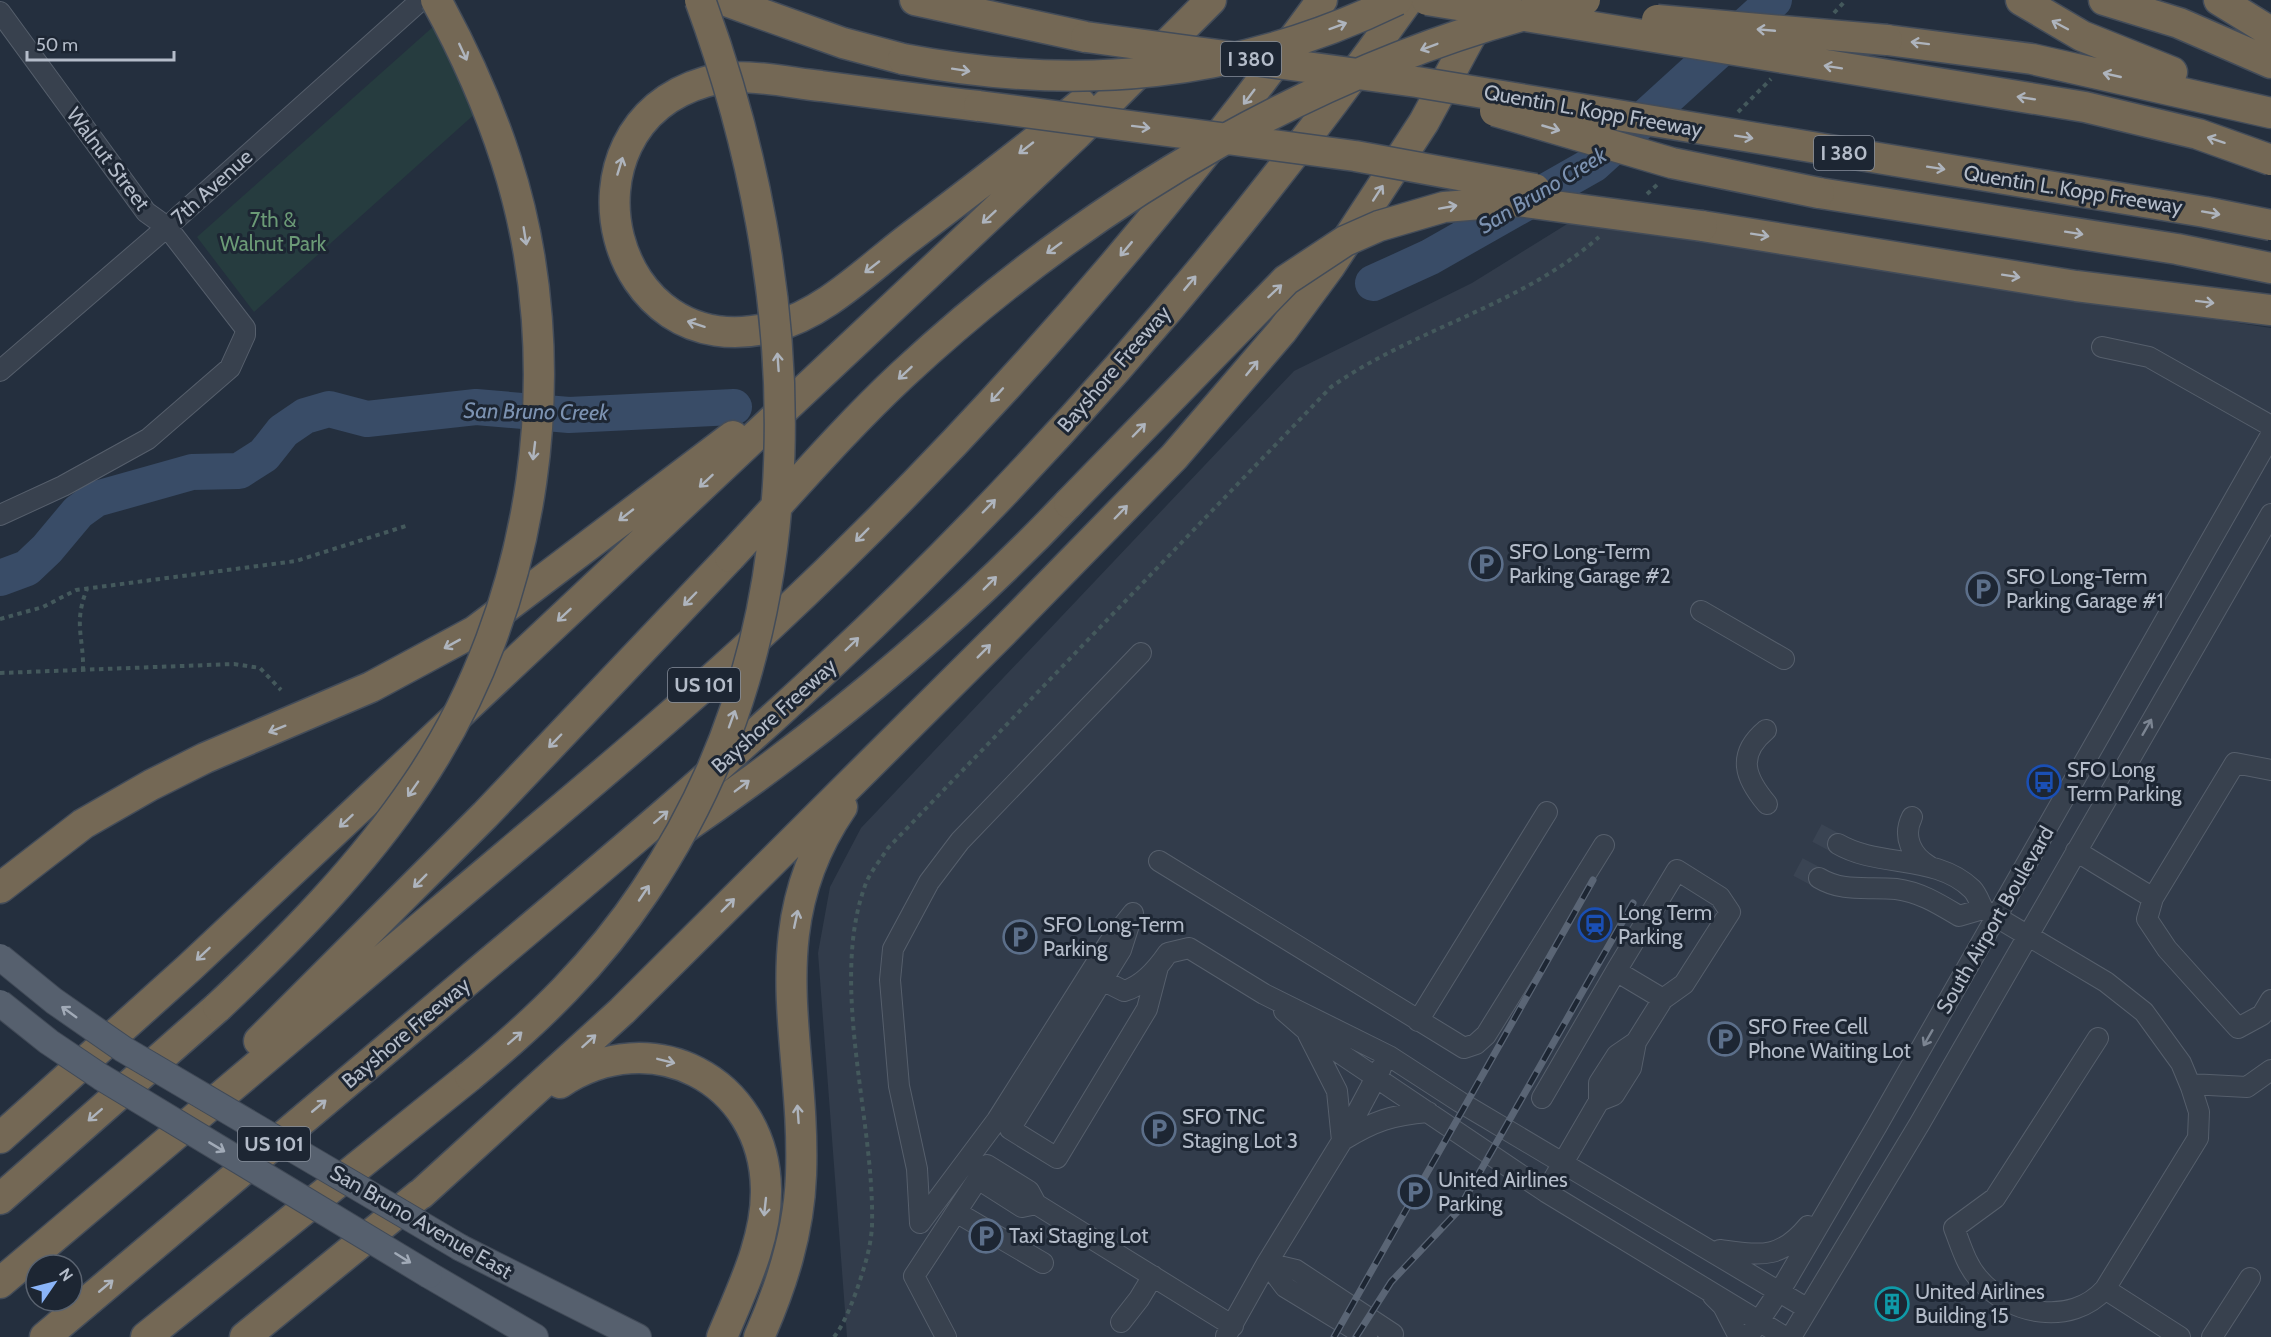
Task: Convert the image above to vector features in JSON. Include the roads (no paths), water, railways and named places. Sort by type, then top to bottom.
[{"type":"highway","points":[[0,1199],[218,1007],[284,945],[341,883],[380,836],[419,782],[452,726],[480,666],[502,607],[520,542],[537,426],[538,355],[534,291],[523,225],[507,162],[484,96],[436,0]]},
{"type":"highway","points":[[146,1337],[470,1076],[537,1019],[567,989],[609,940],[646,891],[689,817],[713,765],[739,701],[761,621],[774,536],[778,483],[779,368],[772,293],[758,198],[744,138],[700,0]]},
{"type":"highway","points":[[723,0],[833,40],[903,59],[964,70],[1035,76],[1089,77],[1164,71],[1230,59],[1302,40],[1357,20],[1397,0]]},
{"type":"highway","name":"Quentin L. Kopp Freeway","points":[[915,0],[1086,37],[1417,82],[2205,212],[2271,225]]},
{"type":"highway","points":[[1197,0],[1145,50],[1052,128],[841,290],[797,319],[772,328],[747,331],[721,331],[694,325],[673,315],[654,300],[637,280],[624,258],[616,234],[613,207],[616,180],[624,155],[635,134],[650,115],[687,88],[707,81],[754,79],[979,106],[1277,145],[1436,170],[1702,226]]},
{"type":"highway","points":[[0,1138],[206,952],[1077,134],[1211,0]]},
{"type":"highway","name":"US 101","points":[[0,1283],[645,737],[771,624],[836,561],[969,426],[1080,303],[1217,138],[1322,0]]},
{"type":"highway","name":"Bayshore Freeway","points":[[45,1337],[504,950],[766,724],[892,606],[1075,415],[1215,254],[1329,108],[1408,0]]},
{"type":"highway","points":[[1427,0],[2085,107],[2198,134],[2271,160]]},
{"type":"highway","points":[[1480,0],[1684,23],[1887,40],[2032,59],[2271,113]]},
{"type":"highway","points":[[421,1194],[622,1011],[1174,457],[1282,331],[1330,266],[1398,162],[1463,52],[1490,0]]},
{"type":"highway","points":[[103,1196],[470,830],[854,423],[909,369],[1001,288],[1114,207],[1242,131],[1380,66],[1521,16],[1585,0]]},
{"type":"highway","points":[[2021,0],[2048,18],[2121,54],[2271,106]]},
{"type":"highway","points":[[2104,0],[2179,23],[2271,63]]},
{"type":"highway","points":[[2219,0],[2271,32]]},
{"type":"highway","points":[[1417,82],[1454,99],[1672,163],[1819,193],[2177,249],[2271,268]]},
{"type":"highway","points":[[504,950],[708,812],[881,679],[977,596],[1286,280],[1345,241],[1379,226],[1444,207],[1518,201],[1702,226],[2076,286],[2271,310]]},
{"type":"highway","points":[[0,888],[83,824],[152,785],[205,758],[371,687],[475,631],[719,444],[794,398]]},
{"type":"highway","points":[[759,1337],[789,1259],[799,1198],[800,1142],[790,998],[794,927],[801,897],[821,843],[842,806],[874,766],[942,692]]},
{"type":"highway","points":[[245,1337],[552,1089],[588,1067],[610,1060],[638,1057],[663,1060],[700,1073],[724,1090],[744,1114],[758,1142],[766,1175],[761,1232],[722,1337]]},
{"type":"highway","points":[[156,1337],[235,1266]]},
{"type":"main road","name":"San Bruno Avenue East","points":[[0,957],[54,1001],[123,1049],[461,1248],[638,1337]]},
{"type":"main road","name":"San Bruno Avenue East","points":[[0,1003],[49,1042],[102,1077],[535,1337]]},
{"type":"street","name":"7th Avenue","points":[[0,371],[167,227],[421,0]]},
{"type":"street","name":"Walnut Street","points":[[0,12],[146,212],[167,227],[245,328],[245,335],[230,368],[148,439],[63,486],[0,515]]},
{"type":"street","points":[[2102,347],[2149,357],[2271,426]]},
{"type":"street","name":"South Airport Boulevard","points":[[1753,1329],[1779,1291],[1846,1179],[1990,913],[2271,435]]},
{"type":"street","name":"South Airport Boulevard","points":[[1791,1337],[1920,1123],[2271,513]]},
{"type":"street","points":[[1701,611],[1784,659]]},
{"type":"street","points":[[1141,653],[960,841],[929,882],[893,949],[890,980],[899,1086],[917,1169],[920,1223],[997,1120],[1108,943],[1133,913],[1121,950],[1010,1129],[1057,1158],[1147,1009],[1158,967]]},
{"type":"street","points":[[1766,730],[1752,742],[1746,768],[1753,787],[1767,804]]},
{"type":"street","points":[[2271,770],[2235,763],[2152,898],[2147,919],[2187,973],[2238,1028],[2262,1014],[2271,1000]]},
{"type":"street","points":[[1418,1021],[1547,812]]},
{"type":"street","points":[[1912,817],[1908,829],[1910,846],[1917,857],[1973,890],[1990,913],[2114,987],[2144,1012],[2175,1054],[2190,1084],[2199,1112],[2198,1138],[2105,1289],[2086,1306],[2072,1310],[2034,1312],[2015,1306],[1995,1294],[1978,1278],[1966,1259],[1954,1228],[1995,1198],[2098,1038]]},
{"type":"street","points":[[1838,844],[1866,856],[1929,866]]},
{"type":"street","points":[[1160,861],[1464,1048],[1476,1044],[1486,1035],[1604,845]]},
{"type":"street","points":[[2076,851],[2152,898]]},
{"type":"street","points":[[1542,1098],[1677,870],[1720,897],[1730,912],[1684,984],[1663,999],[1636,1042],[1631,1068],[1614,1095],[1599,1101],[1546,1192]]},
{"type":"street","points":[[1819,878],[1845,888],[1892,889],[1912,892],[1959,916],[1990,913]]},
{"type":"street","points":[[1102,980],[1124,991],[1135,988],[1158,967],[1168,953],[1190,948],[1264,994],[1389,1056],[1460,1102],[1808,1309]]},
{"type":"street","points":[[1616,971],[1663,999]]},
{"type":"street","points":[[1264,994],[1307,1031],[1546,1192],[1700,1284],[1753,1329],[1785,1337]]},
{"type":"street","points":[[1307,1031],[1337,1091],[1342,1141]]},
{"type":"street","points":[[946,1337],[914,1276],[982,1172],[1029,1191],[1036,1204],[1153,1276],[1229,1331],[1267,1263],[1342,1141],[1375,1077],[1389,1056]]},
{"type":"street","points":[[2190,1084],[2247,1088],[2271,1070]]},
{"type":"street","points":[[1342,1141],[1368,1125],[1394,1115],[1428,1112]]},
{"type":"street","points":[[1709,1249],[1750,1256],[1765,1255],[1783,1248],[1796,1241],[1846,1179]]},
{"type":"street","points":[[956,1212],[1043,1263]]},
{"type":"street","points":[[1267,1263],[1296,1270],[1393,1334]]},
{"type":"street","points":[[1267,1263],[1285,1287],[1367,1337]]},
{"type":"street","points":[[1121,1322],[1153,1276]]},
{"type":"street","points":[[2212,1337],[2250,1278]]},
{"type":"street","points":[[1700,1284],[1723,1306],[1739,1337]]},
{"type":"street","points":[[2105,1289],[2180,1337]]},
{"type":"waterway","name":"San Bruno Creek","points":[[1373,283],[1430,257],[1594,164],[1774,0]]},
{"type":"waterway","name":"San Bruno Creek","points":[[0,578],[27,568],[47,549],[78,512],[96,499],[192,472],[239,471],[264,455],[283,431],[305,416],[329,409],[367,419],[476,407],[569,415],[734,407]]},
{"type":"tunnel","points":[[1817,833],[1838,844]]},
{"type":"tunnel","points":[[1798,867],[1819,878]]},
{"type":"railway","points":[[1334,1337],[1593,880]]},
{"type":"railway","points":[[1356,1337],[1391,1282],[1457,1212],[1633,903]]},
{"type":"place","name":"SFO Long-Term Parking Garage #2","points":[[1486,564]]},
{"type":"place","name":"SFO Long-Term Parking Garage #1","points":[[1983,589]]},
{"type":"place","name":"SFO Long Term Parking","points":[[2044,782]]},
{"type":"place","name":"Long Term Parking","points":[[1595,925]]},
{"type":"place","name":"SFO Long-Term Parking","points":[[1020,937]]},
{"type":"place","name":"SFO Free Cell Phone Waiting Lot","points":[[1725,1039]]},
{"type":"place","name":"SFO TNC Staging Lot 3","points":[[1159,1129]]},
{"type":"place","name":"United Airlines Parking","points":[[1415,1192]]},
{"type":"place","name":"Taxi Staging Lot","points":[[986,1236]]},
{"type":"place","name":"United Airlines Building 15","points":[[1892,1304]]},
{"type":"park label","name":"7th & Walnut Park","points":[[273,232]]}]
